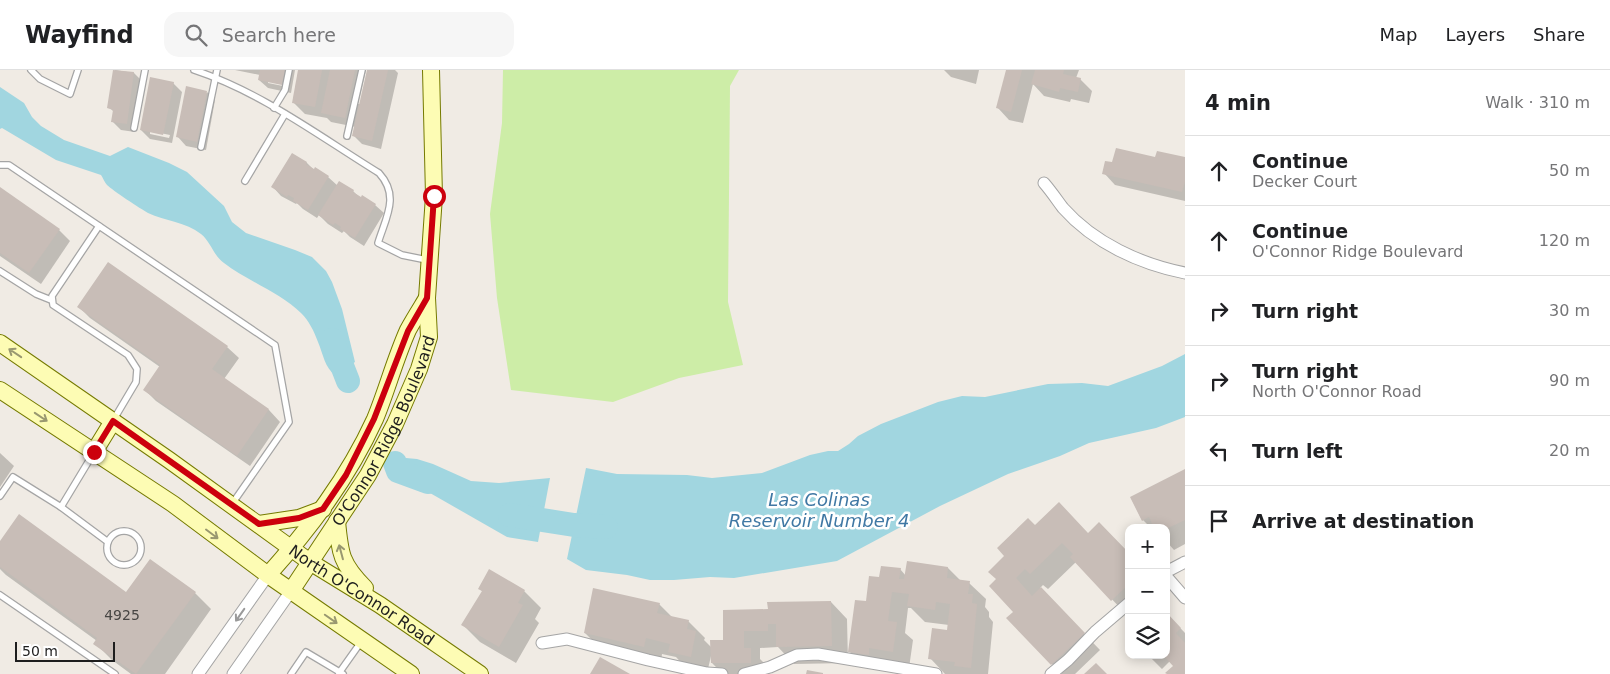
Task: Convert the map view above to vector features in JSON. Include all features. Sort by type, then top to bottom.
[{"type":"main road","points":[[427,298],[434,196],[432,70]]},
{"type":"main road","name":"O'Connor Ridge Boulevard","points":[[268,575],[323,509],[346,475],[374,419],[408,331],[427,298]]},
{"type":"main road","name":"O'Connor Ridge Boulevard","points":[[291,591],[368,475],[395,424],[419,369],[429,337],[427,298]]},
{"type":"main road","name":"North O'Connor Road","points":[[0,343],[231,504],[310,562],[380,605],[480,674]]},
{"type":"main road","points":[[0,390],[173,504],[268,575],[411,674]]},
{"type":"main road","points":[[94,452],[113,421]]},
{"type":"main road","points":[[259,524],[299,518],[323,509]]},
{"type":"main road","points":[[337,522],[339,543],[345,566],[380,605]]},
{"type":"street","points":[[1044,183],[1064,208],[1101,240],[1122,252],[1149,263],[1185,273]]},
{"type":"street","points":[[1170,571],[1185,562]]},
{"type":"street","name":"O'Connor Ridge Boulevard","points":[[198,674],[268,575]]},
{"type":"street","points":[[1170,579],[1185,598]]},
{"type":"street","name":"O'Connor Ridge Boulevard","points":[[233,674],[291,591]]},
{"type":"street","points":[[1051,674],[1068,660],[1095,632],[1125,607]]},
{"type":"street","points":[[542,643],[568,639],[648,660],[707,673],[722,674]]},
{"type":"street","points":[[744,674],[770,667],[797,655],[818,654],[936,674]]},
{"type":"lane","points":[[31,70],[40,79],[70,94],[78,70]]},
{"type":"lane","points":[[134,128],[145,70]]},
{"type":"lane","points":[[194,70],[216,77],[274,108],[379,173],[389,186],[391,202],[378,243],[402,255],[429,261]]},
{"type":"lane","points":[[201,147],[217,70]]},
{"type":"lane","points":[[274,108],[286,90],[289,70]]},
{"type":"lane","points":[[347,136],[362,70]]},
{"type":"lane","points":[[245,181],[284,114]]},
{"type":"lane","points":[[0,165],[9,165],[274,345],[289,422],[231,504]]},
{"type":"lane","points":[[51,300],[99,226]]},
{"type":"lane","points":[[0,271],[36,294],[51,300],[53,305],[128,355],[137,369],[136,382],[113,421]]},
{"type":"lane","points":[[61,507],[94,452]]},
{"type":"lane","points":[[0,496],[13,478],[61,507],[108,542]]},
{"type":"lane","points":[[132,533],[139,541],[140,552],[135,561],[130,564],[120,564],[110,558],[108,542],[116,534],[132,533]]},
{"type":"lane","points":[[0,595],[115,674]]},
{"type":"lane","points":[[291,674],[306,652],[341,673],[362,640]]},
{"type":"green space","points":[[503,70],[739,70],[730,86],[728,302],[743,365],[679,378],[613,402],[511,390],[497,298],[490,214],[502,123]]},
{"type":"water","points":[[0,87],[24,103],[32,117],[41,126],[64,140],[110,156],[128,147],[169,163],[187,172],[224,206],[232,222],[246,233],[312,257],[326,271],[332,282],[342,309],[355,362],[335,375],[327,365],[313,330],[301,313],[284,300],[224,263],[204,237],[195,230],[148,213],[106,184],[101,175],[56,160],[2,128],[0,129]]},
{"type":"water","name":"Las Colinas Reservoir Number 4","points":[[1185,354],[1185,417],[1156,428],[1089,443],[1060,456],[1008,474],[940,506],[837,561],[734,578],[710,577],[650,580],[586,570],[567,559],[586,468],[617,474],[687,475],[712,478],[762,473],[810,455],[838,451],[858,436],[881,424],[938,402],[962,396],[985,397],[1048,384],[1082,383],[1108,386],[1162,366]]},
{"type":"water","points":[[406,458],[433,464],[471,481],[499,483],[550,478],[538,542],[507,537],[402,477],[398,471]]},
{"type":"building","points":[[113,70],[134,72],[127,124],[111,122],[113,110],[107,108]]},
{"type":"building","points":[[260,70],[285,70],[282,85],[258,80]]},
{"type":"building","points":[[298,70],[322,70],[315,107],[292,103]]},
{"type":"building","points":[[330,70],[355,70],[345,118],[321,113]]},
{"type":"building","points":[[367,70],[388,70],[372,141],[352,136]]},
{"type":"building","points":[[1006,70],[1022,70],[1011,112],[996,108]]},
{"type":"building","points":[[1035,70],[1064,70],[1063,74],[1081,78],[1078,92],[1060,88],[1059,92],[1031,84]]},
{"type":"building","points":[[150,77],[174,82],[163,135],[140,130]]},
{"type":"building","points":[[186,86],[207,91],[197,142],[176,137]]},
{"type":"building","points":[[1116,148],[1155,157],[1157,151],[1185,157],[1185,182],[1182,192],[1102,174],[1105,161],[1112,162]]},
{"type":"building","points":[[292,153],[307,162],[306,164],[314,169],[315,167],[329,176],[308,210],[293,201],[294,198],[288,195],[287,197],[271,187]]},
{"type":"building","points":[[339,181],[354,190],[353,192],[361,197],[362,195],[376,204],[355,238],[340,229],[341,227],[335,223],[333,225],[318,215]]},
{"type":"building","points":[[0,187],[60,229],[29,273],[0,253]]},
{"type":"building","points":[[108,262],[228,346],[212,369],[269,409],[237,456],[143,390],[160,365],[77,307]]},
{"type":"building","points":[[1185,469],[1185,520],[1170,527],[1170,524],[1152,524],[1149,517],[1142,521],[1130,497]]},
{"type":"building","points":[[1059,502],[1088,533],[1099,522],[1125,549],[1125,588],[1111,601],[1070,557],[1073,554],[1062,543],[1030,574],[1025,569],[1016,578],[1032,596],[1041,587],[1085,633],[1051,665],[1006,618],[1013,612],[989,586],[996,579],[988,572],[1004,556],[997,548],[1028,518],[1035,525]]},
{"type":"building","points":[[19,514],[126,592],[150,559],[196,592],[136,674],[93,644],[97,638],[0,567],[0,541]]},
{"type":"building","points":[[907,561],[948,567],[947,578],[970,581],[968,594],[973,594],[972,603],[977,604],[971,668],[954,666],[955,662],[928,659],[932,628],[947,630],[950,604],[936,602],[935,610],[907,606],[909,594],[892,592],[888,621],[897,622],[893,652],[869,648],[869,655],[848,652],[855,600],[866,601],[869,576],[879,577],[881,566],[901,568],[899,579],[904,579]]},
{"type":"building","points":[[489,569],[525,590],[518,603],[523,605],[499,647],[461,625],[482,591],[478,589]]},
{"type":"building","points":[[593,588],[660,603],[657,613],[689,620],[687,629],[696,631],[691,657],[668,652],[670,644],[646,638],[644,647],[584,633]]},
{"type":"building","points":[[831,601],[832,646],[776,647],[776,624],[768,624],[768,631],[744,631],[744,648],[751,648],[751,663],[711,663],[710,640],[723,640],[723,610],[768,609],[767,602]]},
{"type":"building","points":[[1170,616],[1181,628],[1176,633],[1185,643],[1185,674],[1165,673],[1173,666],[1167,659],[1170,659]]},
{"type":"building","points":[[600,657],[630,674],[590,674]]},
{"type":"building","points":[[1096,663],[1107,674],[1084,674]]},
{"type":"building","points":[[807,670],[823,673],[823,674],[806,674]]},
{"type":"waterway","points":[[332,340],[348,381]]},
{"type":"waterway","points":[[395,463],[398,471],[428,482]]},
{"type":"waterway","points":[[510,515],[574,525],[606,527]]},
{"type":"route","points":[[94,452],[113,421],[259,524],[299,518],[323,509],[346,475],[374,419],[408,331],[427,298],[434,196]]}]
